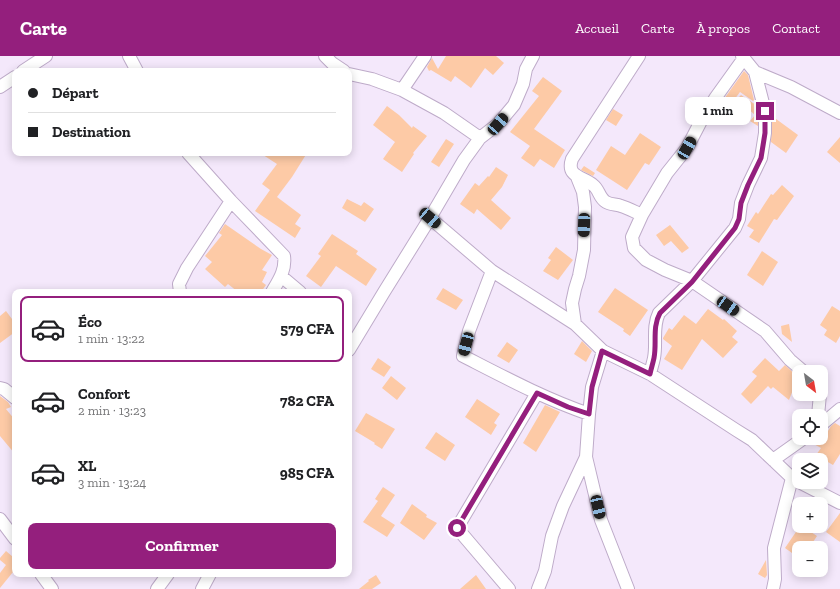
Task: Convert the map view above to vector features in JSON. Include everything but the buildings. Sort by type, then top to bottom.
[{"type":"street","points":[[28,68],[46,56]]},
{"type":"street","points":[[129,56],[135,68]]},
{"type":"street","points":[[325,56],[340,68]]},
{"type":"street","points":[[402,90],[425,56]]},
{"type":"street","points":[[352,336],[384,292],[464,160],[480,138],[498,124],[514,105],[526,69],[533,56]]},
{"type":"street","points":[[575,324],[572,302],[584,250],[586,206],[583,192],[577,177],[571,170],[570,164],[639,56]]},
{"type":"street","points":[[650,374],[654,358],[656,319],[660,313],[692,282],[735,228],[739,219],[741,203],[761,158],[765,133],[765,111],[755,72],[743,57],[712,103],[687,148],[667,172],[642,215],[632,237],[634,248],[646,260],[692,282],[765,330],[796,365]]},
{"type":"street","points":[[755,72],[791,87],[840,113]]},
{"type":"street","points":[[352,75],[372,79],[402,90],[444,113],[480,138]]},
{"type":"street","points":[[0,87],[12,79]]},
{"type":"street","points":[[191,156],[231,201],[284,256],[285,264],[281,276],[274,289]]},
{"type":"street","points":[[577,177],[592,184],[604,200],[610,204],[622,206],[642,215]]},
{"type":"street","points":[[180,289],[179,284],[187,268],[231,201]]},
{"type":"street","points":[[430,218],[492,271],[575,324],[602,351],[650,374],[742,433],[792,476]]},
{"type":"street","points":[[492,271],[469,331],[462,356],[537,393],[568,407],[589,414]]},
{"type":"street","points":[[281,276],[296,289]]},
{"type":"street","points":[[602,351],[592,387],[586,457],[601,520],[628,589]]},
{"type":"street","points":[[0,388],[4,389],[12,396]]},
{"type":"street","points":[[509,589],[457,528],[537,393]]},
{"type":"street","points":[[828,419],[840,409]]},
{"type":"street","points":[[774,460],[794,445]]},
{"type":"street","points":[[538,589],[546,571],[552,536],[561,512],[586,457]]},
{"type":"street","points":[[773,589],[775,579],[774,548],[794,489]]},
{"type":"street","points":[[813,489],[840,503]]},
{"type":"street","points":[[0,519],[12,535]]},
{"type":"street","points":[[43,577],[52,589]]},
{"type":"street","points":[[157,589],[166,577]]},
{"type":"street","points":[[202,589],[208,577]]},
{"type":"route","points":[[457,528],[537,393],[568,407],[589,414],[592,387],[602,351],[650,374],[654,358],[656,319],[660,313],[692,282],[727,239],[735,228],[739,219],[744,194],[761,158],[765,133],[765,111]]}]
